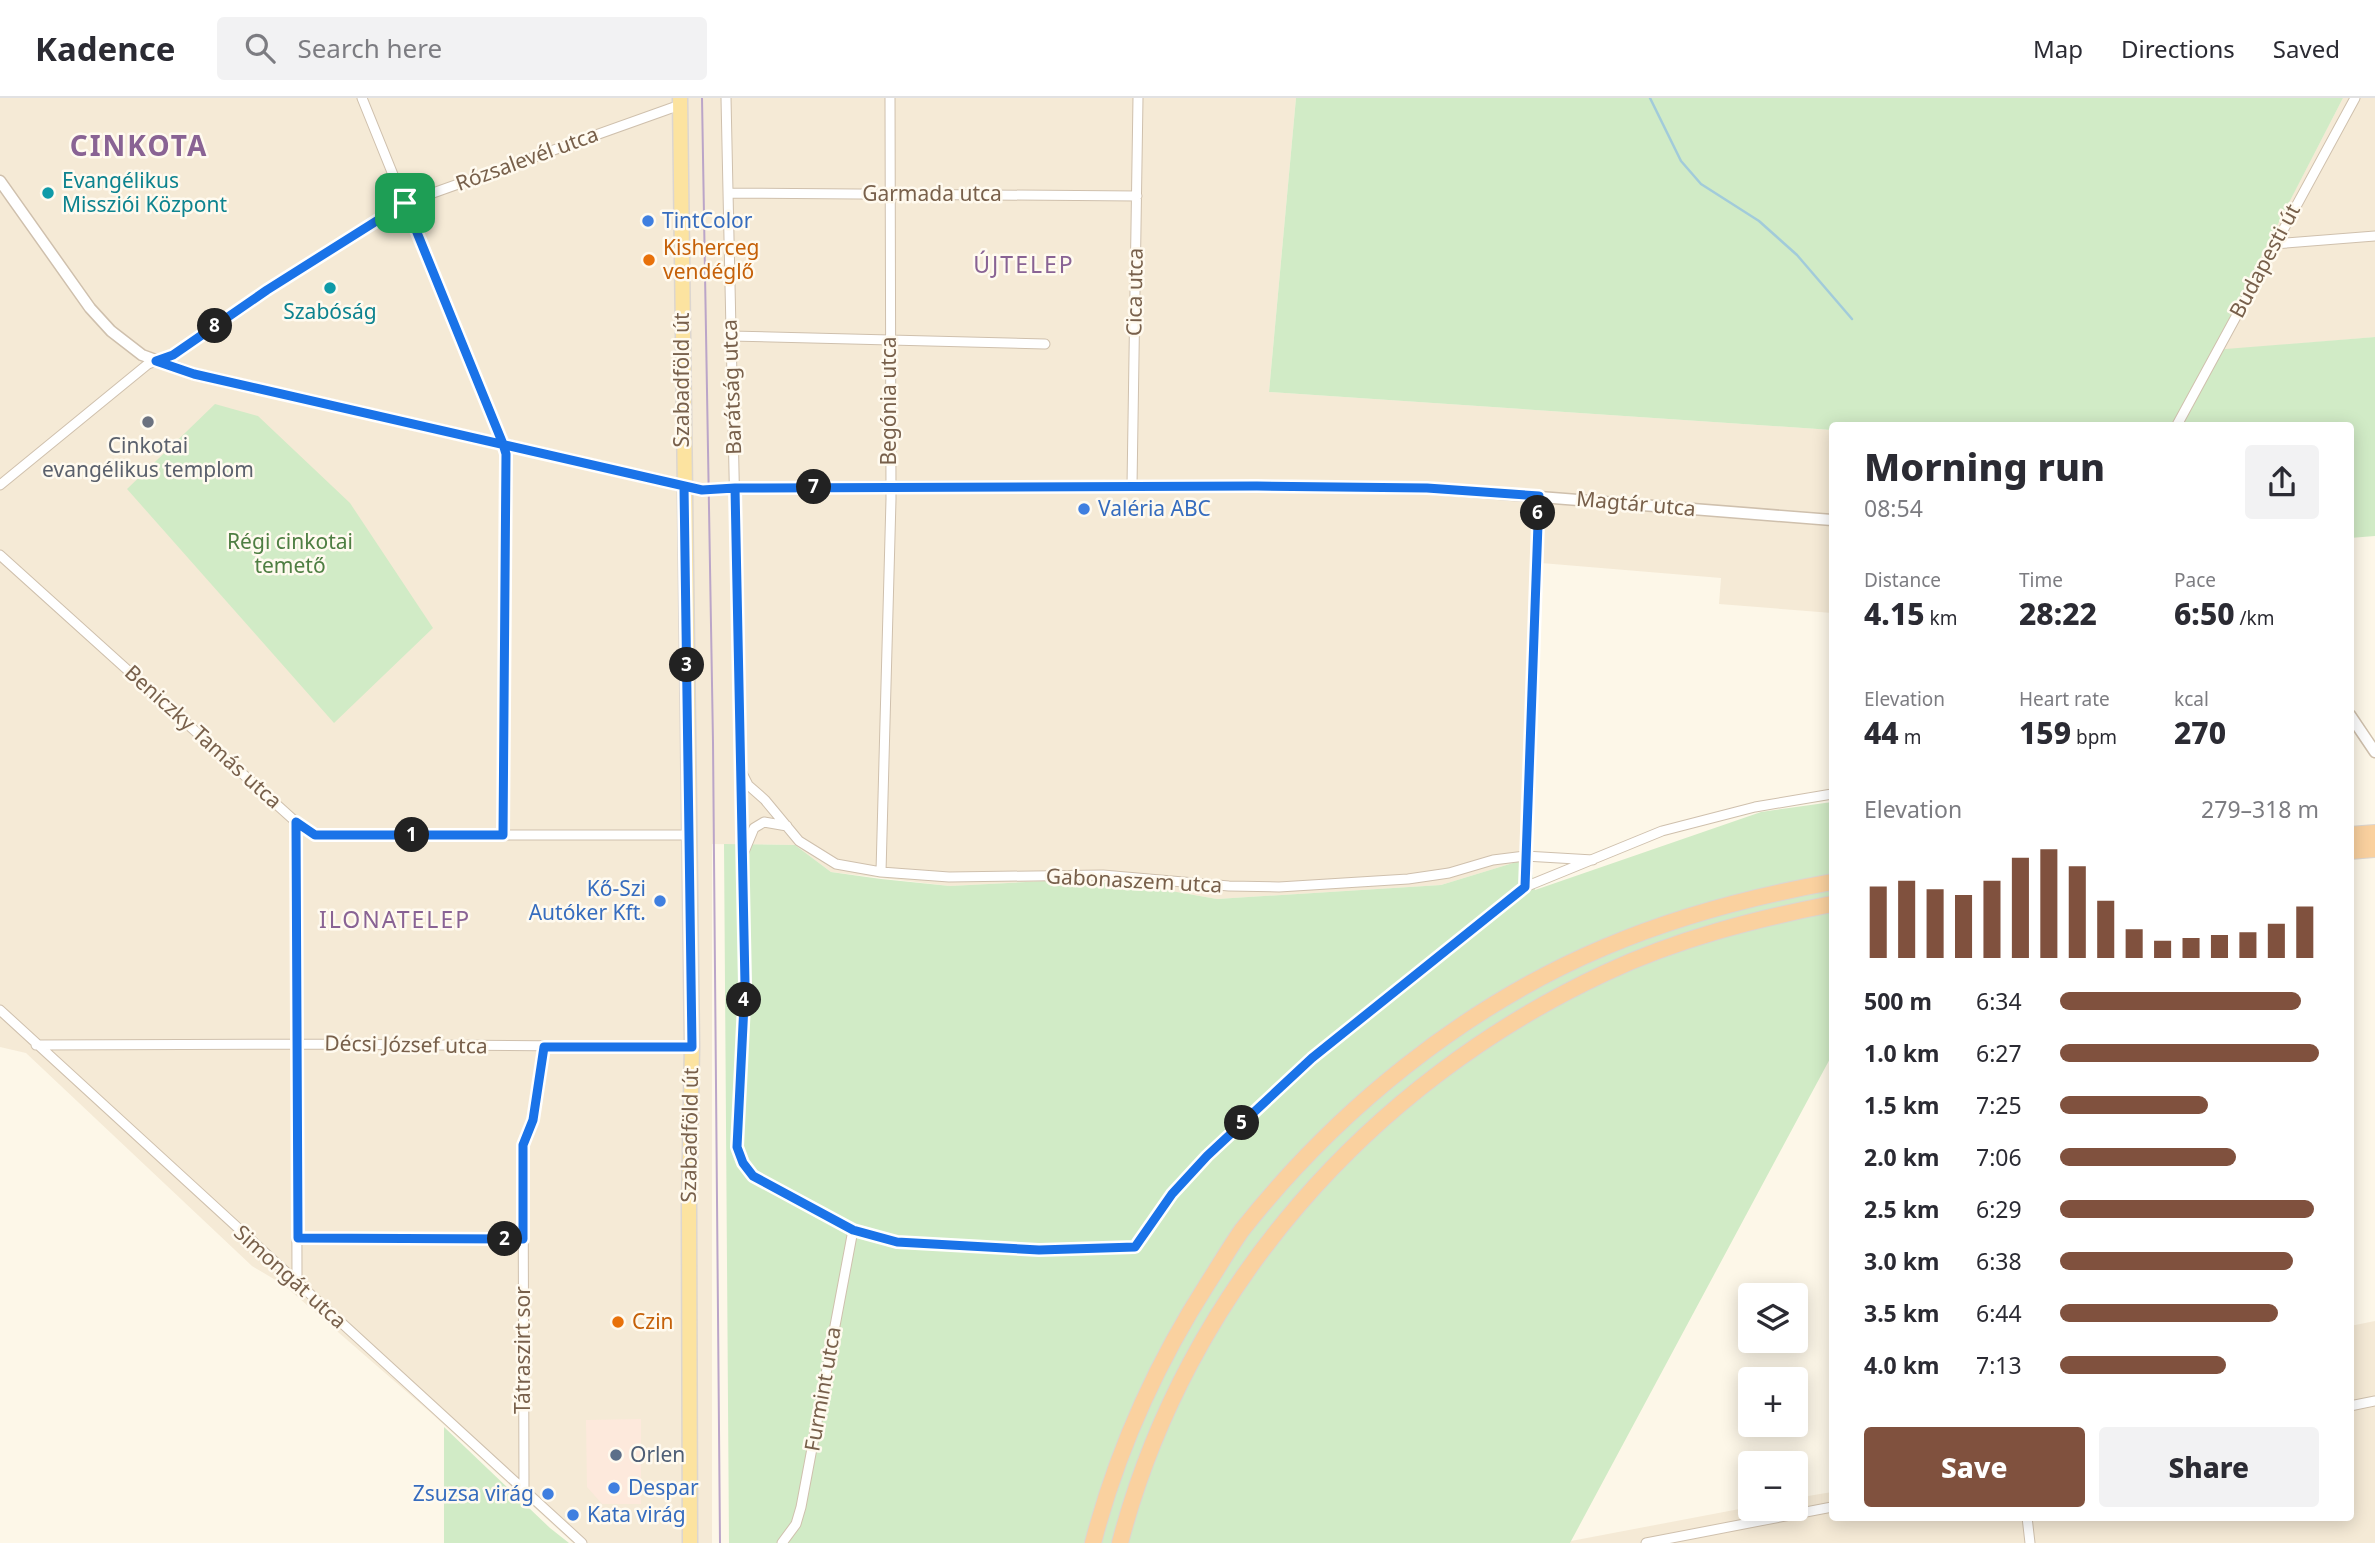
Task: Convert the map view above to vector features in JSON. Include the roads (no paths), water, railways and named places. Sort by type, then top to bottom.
[{"type":"highway","points":[[2354,835],[2375,833]]},
{"type":"highway","points":[[2354,851],[2375,849]]},
{"type":"highway","points":[[1093,1543],[1118,1462],[1187,1315],[1241,1232],[1295,1170],[1345,1119],[1390,1080],[1457,1030],[1505,999],[1572,962],[1639,933],[1705,910],[1829,883]]},
{"type":"highway","points":[[1120,1543],[1143,1469],[1173,1398],[1201,1343],[1230,1296],[1265,1245],[1310,1190],[1350,1148],[1405,1098],[1445,1066],[1510,1023],[1607,972],[1723,930],[1829,905]]},
{"type":"main road","name":"Szabadföld út","points":[[680,101],[692,1047],[689,1220],[690,1543]]},
{"type":"street","points":[[362,98],[507,459],[503,835]]},
{"type":"street","name":"Barátság utca","points":[[726,98],[745,984],[737,1147],[743,1163],[753,1176],[853,1230]]},
{"type":"street","name":"Begónia utca","points":[[881,872],[891,499],[890,98]]},
{"type":"street","name":"Cica utca","points":[[1132,486],[1138,98]]},
{"type":"street","name":"Budapesti út","points":[[2179,422],[2355,98]]},
{"type":"street","name":"Rózsalevél utca","points":[[0,485],[148,364],[173,355],[267,290],[405,203],[680,101]]},
{"type":"street","name":"Magtár utca","points":[[0,181],[101,320],[124,343],[156,361],[194,374],[702,490],[1132,486],[1427,488],[1829,520]]},
{"type":"street","name":"Garmada utca","points":[[728,193],[1137,196]]},
{"type":"street","points":[[2274,244],[2375,236]]},
{"type":"street","points":[[730,336],[1045,344]]},
{"type":"street","points":[[1525,887],[1539,496]]},
{"type":"street","name":"Beniczky Tamás utca","points":[[0,555],[296,822],[315,835],[690,835]]},
{"type":"street","points":[[2354,721],[2375,752]]},
{"type":"street","name":"Gabonaszem utca","points":[[740,769],[748,785],[799,841],[836,864],[881,872],[948,877],[1103,875],[1229,886],[1279,887],[1408,879],[1449,873],[1493,860],[1525,856],[1593,860]]},
{"type":"street","points":[[853,1230],[897,1242],[1039,1250],[1135,1247],[1172,1194],[1189,1175],[1312,1058],[1525,887],[1662,831],[1755,807],[1829,795]]},
{"type":"street","points":[[296,822],[297,1283]]},
{"type":"street","points":[[742,858],[754,828],[764,822],[787,826]]},
{"type":"street","name":"Simongát utca","points":[[0,1010],[582,1543]]},
{"type":"street","name":"Décsi József utca","points":[[36,1045],[692,1047]]},
{"type":"street","name":"Tátraszirt sor","points":[[524,1489],[523,1145],[533,1120],[544,1047]]},
{"type":"street","name":"Furmint utca","points":[[782,1543],[796,1524],[801,1507],[853,1230]]},
{"type":"street","points":[[298,1238],[523,1239]]},
{"type":"street","points":[[2354,1405],[2375,1401]]},
{"type":"street","points":[[1646,1543],[1829,1508]]},
{"type":"street","points":[[2027,1521],[2030,1543]]},
{"type":"waterway","points":[[1650,98],[1681,161],[1701,184],[1759,221],[1797,255],[1852,319]]},
{"type":"tram line","points":[[702,98],[713,742],[720,1543]]},
{"type":"place","name":"Evangélikus Missziói Központ","points":[[48,193]]},
{"type":"place","name":"TintColor","points":[[648,221]]},
{"type":"place","name":"Kisherceg vendéglő","points":[[649,260]]},
{"type":"place","name":"Szabóság","points":[[330,288]]},
{"type":"place","name":"Cinkotai evangélikus templom","points":[[148,422]]},
{"type":"place","name":"Valéria ABC","points":[[1084,509]]},
{"type":"place","name":"Kő-Szi Autóker Kft.","points":[[660,901]]},
{"type":"place","name":"Czin","points":[[618,1322]]},
{"type":"place","name":"Orlen","points":[[616,1455]]},
{"type":"place","name":"Despar","points":[[614,1488]]},
{"type":"place","name":"Zsuzsa virág","points":[[548,1494]]},
{"type":"place","name":"Kata virág","points":[[573,1515]]},
{"type":"district","name":"CINKOTA","points":[[139,146]]},
{"type":"district","name":"ÚJTELEP","points":[[1024,265]]},
{"type":"district","name":"ILONATELEP","points":[[395,920]]},
{"type":"park label","name":"Régi cinkotai temető","points":[[290,554]]}]
